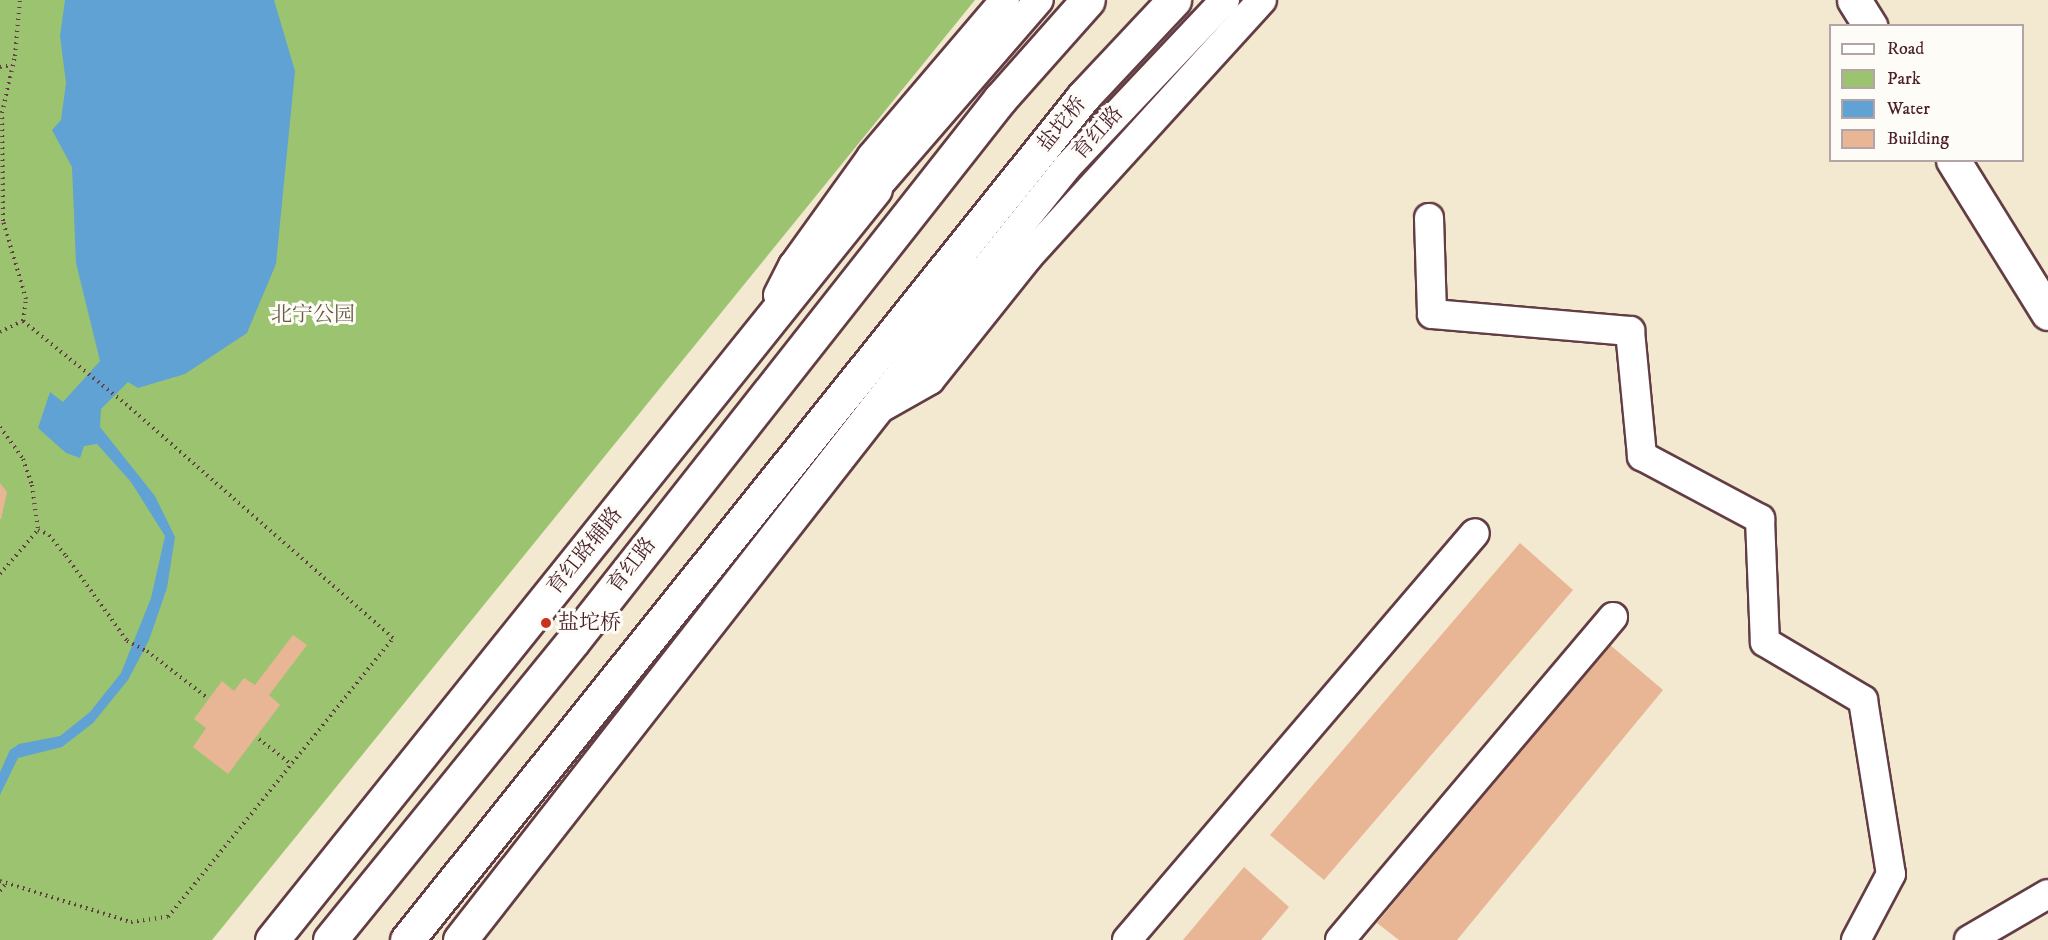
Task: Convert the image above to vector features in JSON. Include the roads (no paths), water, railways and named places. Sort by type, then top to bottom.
[{"type":"main road","name":"育红路","points":[[330,940],[573,641],[1000,99],[1088,0]]},
{"type":"main road","name":"盐坨桥","points":[[407,940],[1083,97],[1174,0]]},
{"type":"main road","points":[[1854,0],[1869,24]]},
{"type":"main road","points":[[1954,162],[2048,313]]},
{"type":"main road","name":"育红路辅路","points":[[272,940],[875,189]]},
{"type":"main road","points":[[460,940],[981,274]]},
{"type":"street","points":[[759,334],[793,266],[872,156],[1005,0]]},
{"type":"street","points":[[875,189],[1039,0]]},
{"type":"street","name":"育红路","points":[[981,274],[1067,167],[1226,0]]},
{"type":"street","points":[[875,411],[930,380],[1037,247],[1262,0]]},
{"type":"street","points":[[1429,218],[1432,314],[1630,331],[1642,456],[1760,519],[1765,642],[1863,700],[1891,874],[1856,940]]},
{"type":"street","points":[[1127,940],[1475,533]]},
{"type":"street","points":[[1340,940],[1612,617]]},
{"type":"street","points":[[1985,936],[2048,894]]},
{"type":"water","points":[[65,0],[274,0],[295,71],[276,264],[247,333],[185,374],[138,388],[128,382],[101,409],[100,427],[155,496],[175,537],[167,588],[149,640],[128,680],[93,723],[62,747],[18,758],[0,795],[0,772],[10,750],[19,744],[60,736],[90,712],[121,673],[151,598],[165,536],[131,482],[97,444],[84,446],[80,458],[66,453],[38,428],[50,392],[63,402],[100,361],[76,263],[72,167],[52,130],[61,120],[66,83],[60,36]]},
{"type":"place","name":"盐坨桥","points":[[546,623]]},
{"type":"park label","name":"北宁公园","points":[[313,315]]}]
